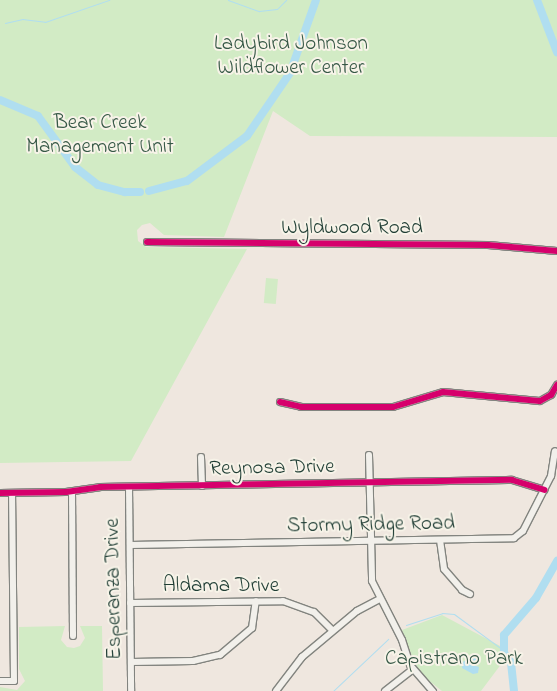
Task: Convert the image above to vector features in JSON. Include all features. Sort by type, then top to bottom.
[{"type":"street","name":"Wyldwood Road","points":[[148,242],[488,245],[557,251]]},
{"type":"street","points":[[280,402],[301,407],[371,407],[399,405],[443,392],[530,401],[544,400],[552,395],[557,385]]},
{"type":"street","name":"Stormy Ridge Road","points":[[130,545],[370,542],[517,537],[553,471],[555,452]]},
{"type":"street","points":[[369,455],[371,576],[380,599],[402,640],[412,670],[433,691]]},
{"type":"street","points":[[201,457],[202,486]]},
{"type":"street","name":"Reynosa Drive","points":[[0,493],[72,492],[129,487],[512,480],[544,490]]},
{"type":"street","name":"Esperanza Drive","points":[[129,487],[131,691]]},
{"type":"street","points":[[72,492],[73,636]]},
{"type":"street","points":[[0,681],[14,681],[12,493]]},
{"type":"street","points":[[440,540],[444,569],[462,590],[470,594]]},
{"type":"street","points":[[276,691],[299,659],[357,611],[380,599]]},
{"type":"street","points":[[131,662],[199,661],[220,655],[248,632],[256,617],[256,601]]},
{"type":"street","name":"Aldama Drive","points":[[130,603],[283,601],[303,606],[332,630]]},
{"type":"street","points":[[385,691],[412,670]]},
{"type":"green space","name":"Bear Creek Management Unit","points":[[0,0],[557,0],[557,137],[310,136],[273,111],[224,237],[164,235],[150,223],[142,225],[137,230],[138,241],[146,247],[247,249],[131,461],[0,463]]},
{"type":"green space","points":[[266,278],[278,279],[276,304],[264,303]]},
{"type":"green space","name":"Capistrano Park","points":[[442,615],[502,647],[505,659],[481,691],[442,691],[423,676],[415,664],[402,630]]},
{"type":"green space","points":[[65,626],[61,640],[67,647],[74,648],[80,646],[85,638],[80,626],[102,626],[103,691],[0,691],[0,687],[17,690],[25,681],[19,669],[19,627]]},
{"type":"water","points":[[474,655],[479,658],[470,664],[479,667],[478,673],[473,674],[462,668],[463,662]]},
{"type":"waterway","points":[[5,23],[22,19],[45,22],[109,0]]},
{"type":"waterway","points":[[228,0],[259,11],[277,9],[286,0]]},
{"type":"waterway","points":[[149,191],[187,181],[247,136],[290,73],[316,0]]},
{"type":"waterway","points":[[537,0],[557,52]]},
{"type":"waterway","points":[[0,100],[38,116],[75,167],[98,185],[125,192],[140,192]]},
{"type":"waterway","points":[[514,691],[511,662],[504,653],[504,635],[536,598],[557,561]]},
{"type":"waterway","points":[[406,625],[442,613],[454,614],[503,650]]},
{"type":"waterway","points":[[333,691],[388,639]]},
{"type":"cycle path","points":[[147,242],[488,245],[557,251]]},
{"type":"cycle path","points":[[280,402],[301,407],[393,407],[443,392],[540,401],[551,395],[557,385]]},
{"type":"cycle path","points":[[0,493],[66,492],[100,487],[512,480],[544,490]]},
{"type":"park label","name":"Ladybird Johnson Wildflower Center","points":[[291,56]]}]
